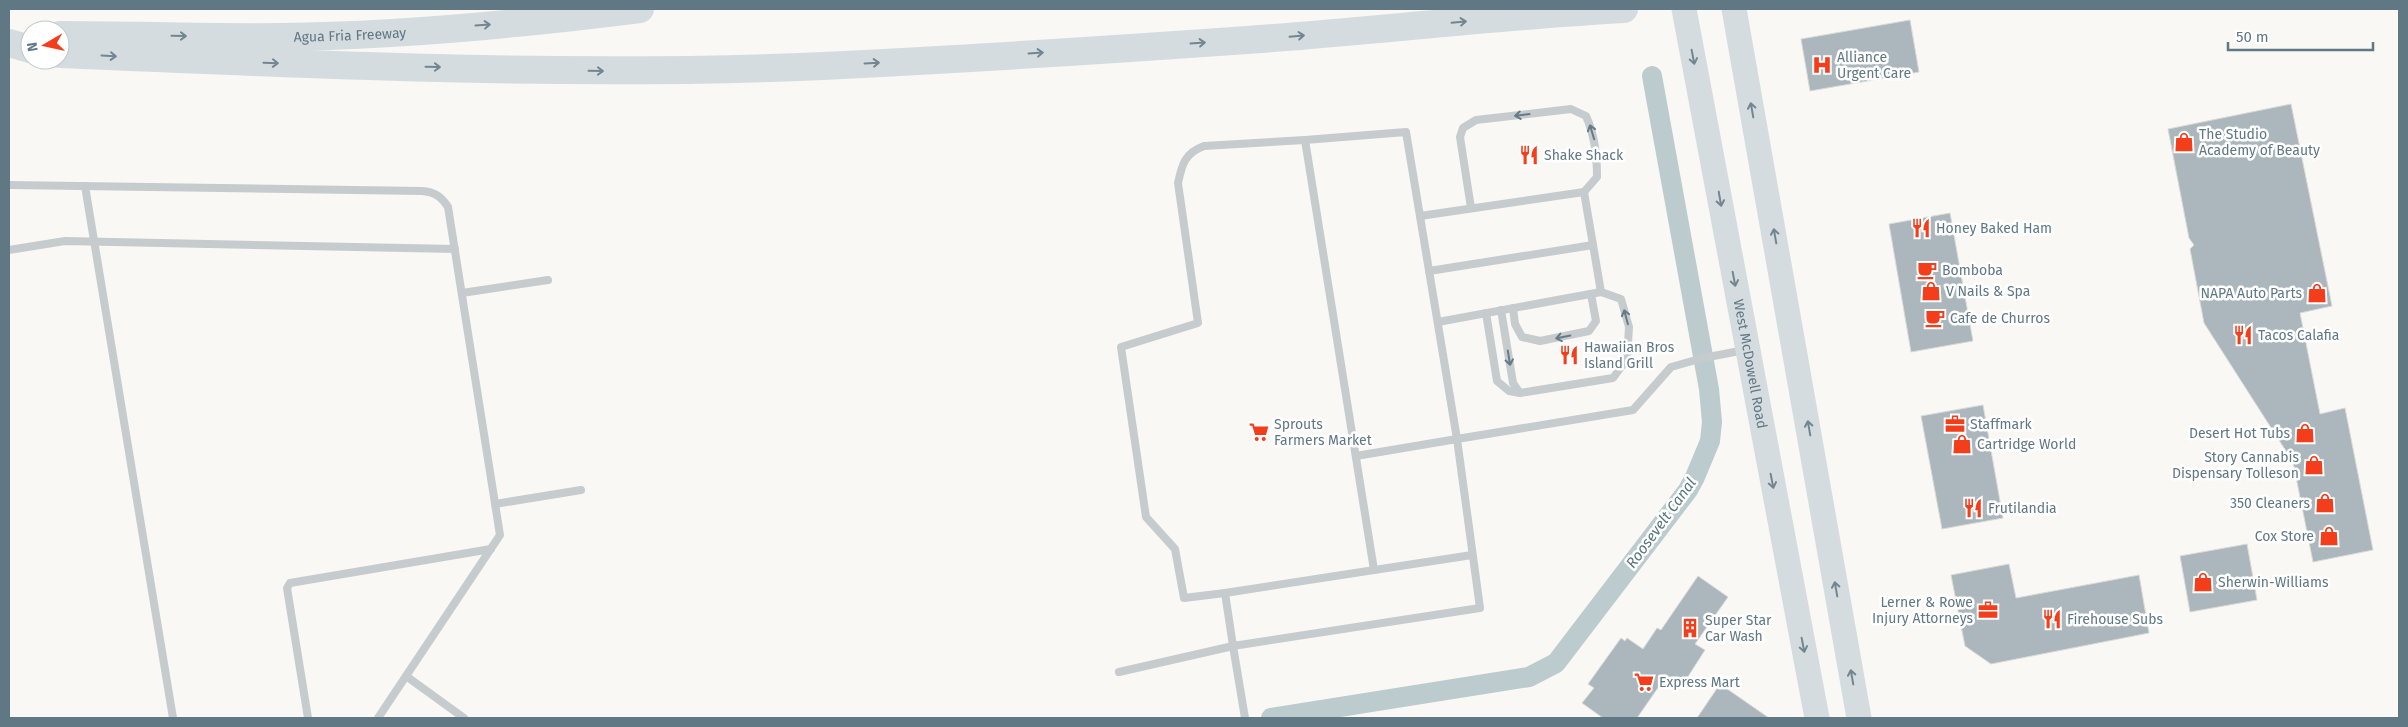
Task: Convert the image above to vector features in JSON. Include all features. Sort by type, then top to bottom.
[{"type":"highway","name":"Agua Fria Freeway","points":[[70,35],[281,37],[367,34],[510,24],[640,9]]},
{"type":"highway","points":[[70,54],[349,66],[597,72],[833,65],[1239,40],[1624,9]]},
{"type":"main road","name":"West McDowell Road","points":[[1684,9],[1816,718]]},
{"type":"main road","points":[[1734,9],[1859,718]]},
{"type":"lane","points":[[1420,216],[1584,192],[1597,177],[1597,153],[1593,130],[1586,116],[1571,109],[1476,120],[1463,128],[1460,138],[1471,208]]},
{"type":"lane","points":[[1119,672],[1232,646],[1480,608],[1457,439],[1406,132],[1204,146],[1191,151],[1181,168],[1178,183],[1198,323],[1121,346],[1146,517],[1175,549],[1184,598],[1472,555]]},
{"type":"lane","points":[[1304,140],[1374,570]]},
{"type":"lane","points":[[9,185],[432,192],[442,198],[448,206],[500,535],[378,718]]},
{"type":"lane","points":[[86,186],[173,718]]},
{"type":"lane","points":[[1584,192],[1601,292]]},
{"type":"lane","points":[[9,250],[64,240],[455,249]]},
{"type":"lane","points":[[1430,272],[1593,245]]},
{"type":"lane","points":[[462,294],[548,280]]},
{"type":"lane","points":[[1438,322],[1486,313],[1502,310],[1601,292],[1621,299],[1629,328],[1627,359],[1613,378],[1520,393],[1509,391],[1497,381],[1486,313]]},
{"type":"lane","points":[[1513,308],[1515,324],[1522,337],[1540,341],[1589,331],[1596,321],[1591,294]]},
{"type":"lane","points":[[1502,310],[1513,383],[1520,393]]},
{"type":"lane","points":[[1356,456],[1633,410],[1671,367],[1703,358],[1747,350]]},
{"type":"lane","points":[[495,504],[581,490]]},
{"type":"lane","points":[[308,718],[287,588],[290,583],[491,549]]},
{"type":"lane","points":[[1225,592],[1232,646],[1245,718]]},
{"type":"lane","points":[[406,676],[464,718]]},
{"type":"building","points":[[1910,20],[1919,72],[1810,91],[1801,39]]},
{"type":"building","points":[[2291,104],[2332,306],[2300,313],[2320,414],[2345,408],[2373,550],[2313,562],[2293,462],[2204,323],[2190,249],[2194,245],[2189,238],[2168,129]]},
{"type":"building","points":[[1950,213],[1973,341],[1911,352],[1889,224]]},
{"type":"building","points":[[1983,405],[2003,518],[1942,529],[1921,416]]},
{"type":"building","points":[[2247,544],[2257,600],[2190,612],[2180,556]]},
{"type":"building","points":[[2009,564],[2016,598],[2139,575],[2149,633],[1991,664],[1965,646],[1951,575]]},
{"type":"building","points":[[1698,576],[1728,597],[1695,644],[1705,650],[1680,689],[1664,679],[1637,718],[1603,718],[1582,703],[1594,688],[1588,684],[1621,638],[1625,641],[1627,638],[1643,649],[1657,628],[1661,630]]},
{"type":"building","points":[[1720,684],[1769,718],[1697,718]]},
{"type":"waterway","name":"Roosevelt Canal","points":[[1271,718],[1529,677],[1556,663],[1688,490],[1710,441],[1712,422],[1709,389],[1652,76]]},
{"type":"place","name":"Alliance Urgent Care","points":[[1822,65]]},
{"type":"place","name":"The Studio Academy of Beauty","points":[[2184,142]]},
{"type":"place","name":"Shake Shack","points":[[1529,155]]},
{"type":"place","name":"Honey Baked Ham","points":[[1921,228]]},
{"type":"place","name":"Bomboba","points":[[1927,270]]},
{"type":"place","name":"V Nails & Spa","points":[[1931,291]]},
{"type":"place","name":"NAPA Auto Parts","points":[[2317,293]]},
{"type":"place","name":"Cafe de Churros","points":[[1935,318]]},
{"type":"place","name":"Tacos Calafia","points":[[2243,335]]},
{"type":"place","name":"Hawaiian Bros Island Grill","points":[[1569,355]]},
{"type":"place","name":"Staffmark","points":[[1955,424]]},
{"type":"place","name":"Sprouts Farmers Market","points":[[1259,432]]},
{"type":"place","name":"Desert Hot Tubs","points":[[2305,433]]},
{"type":"place","name":"Cartridge World","points":[[1962,444]]},
{"type":"place","name":"Story Cannabis Dispensary Tolleson","points":[[2314,465]]},
{"type":"place","name":"350 Cleaners","points":[[2325,503]]},
{"type":"place","name":"Frutilandia","points":[[1973,508]]},
{"type":"place","name":"Cox Store","points":[[2329,536]]},
{"type":"place","name":"Sherwin-Williams","points":[[2203,582]]},
{"type":"place","name":"Lerner & Rowe Injury Attorneys","points":[[1988,610]]},
{"type":"place","name":"Firehouse Subs","points":[[2052,619]]},
{"type":"place","name":"Super Star Car Wash","points":[[1690,628]]},
{"type":"place","name":"Express Mart","points":[[1644,682]]}]
